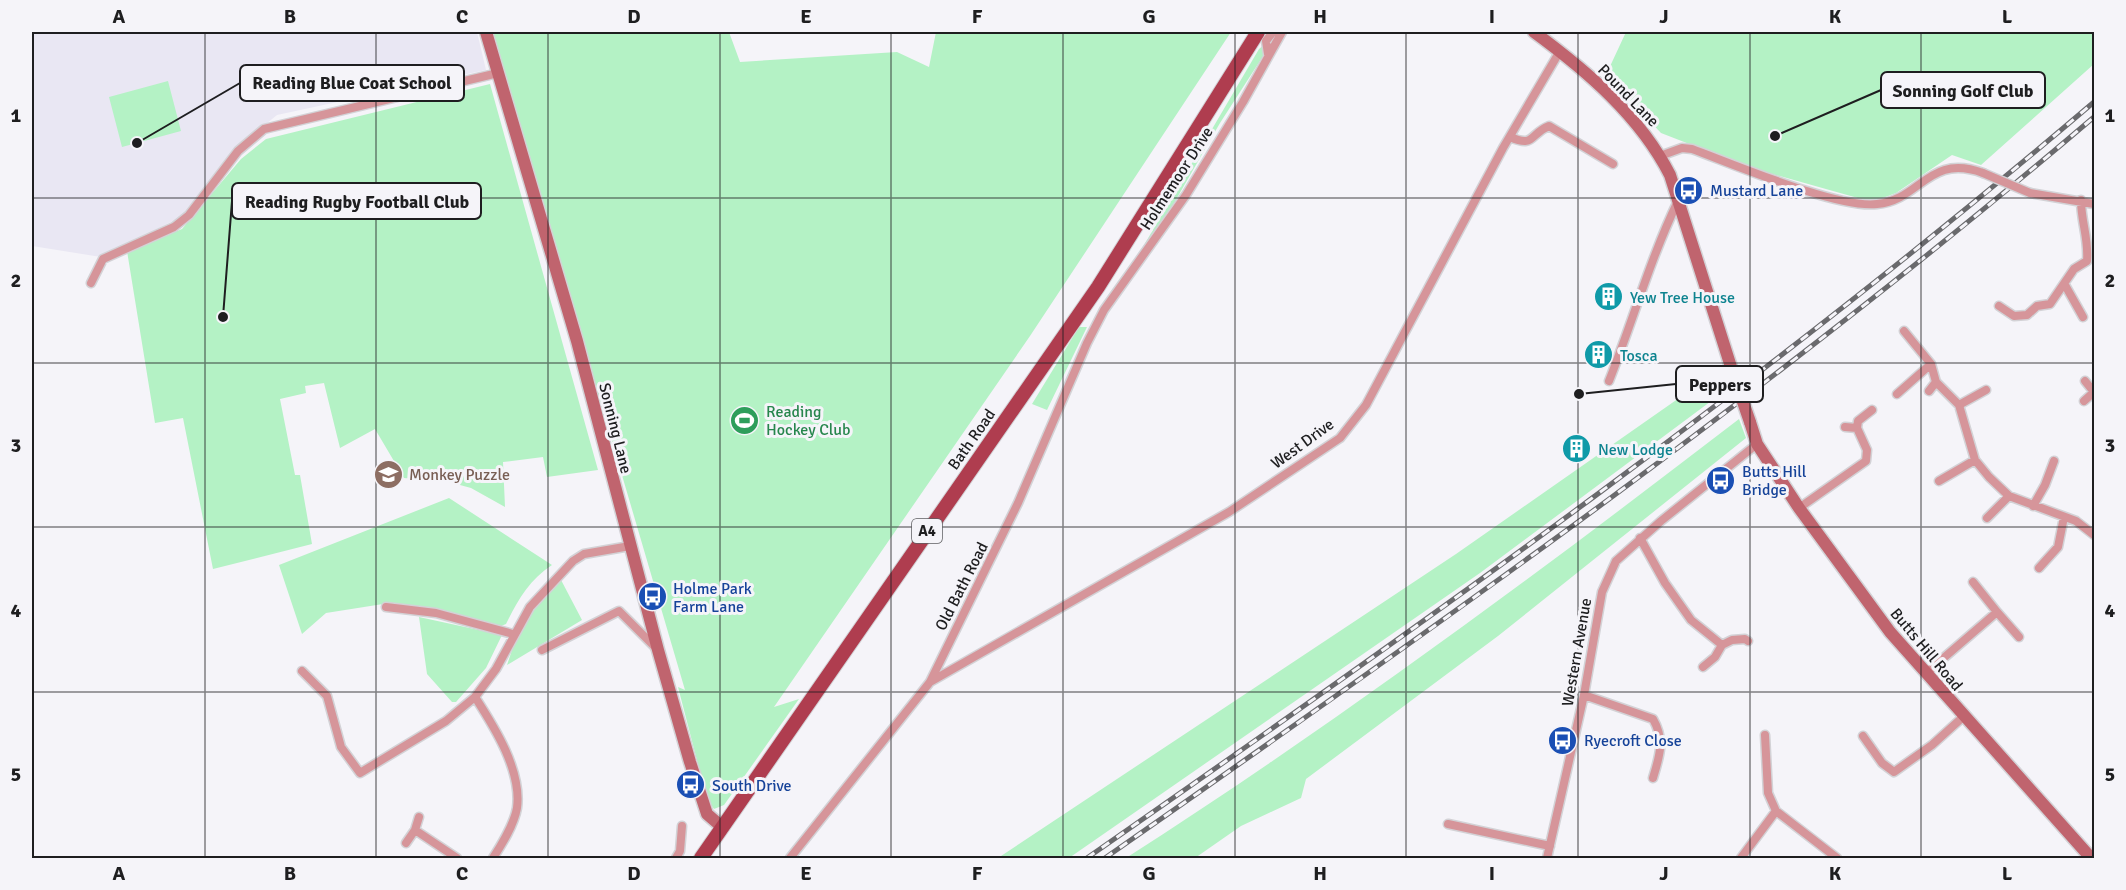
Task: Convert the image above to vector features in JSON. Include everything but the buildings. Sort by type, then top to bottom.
[{"type":"main road","name":"Bath Road","points":[[706,856],[722,827],[1098,287],[1258,32]]},
{"type":"street","name":"Sonning Lane","points":[[486,32],[578,341],[658,650],[707,814],[722,827]]},
{"type":"street","name":"Holmemoor Drive","points":[[1269,54],[1266,41],[1273,32]]},
{"type":"street","name":"Holmemoor Drive","points":[[1113,299],[1186,195],[1243,102],[1282,32]]},
{"type":"street","name":"Pound Lane","points":[[1534,32],[1560,51],[1644,131],[1660,156],[1678,201],[1757,444]]},
{"type":"street","name":"West Drive","points":[[930,682],[1229,512],[1340,438],[1366,405],[1510,137],[1560,51]]},
{"type":"street","points":[[91,283],[103,259],[174,227],[189,215],[238,151],[264,129],[498,73]]},
{"type":"street","points":[[1510,137],[1523,143],[1532,141],[1539,130],[1549,126],[1613,164]]},
{"type":"street","points":[[1660,156],[1682,148],[1692,149],[1790,184],[1834,197],[1877,204],[1894,200],[1944,170],[1954,167],[1970,168],[2030,193],[2094,204]]},
{"type":"street","points":[[1999,306],[2014,316],[2027,315],[2037,306],[2050,304],[2066,285],[2074,269],[2087,261],[2089,242],[2081,219],[2081,200]]},
{"type":"street","points":[[1609,381],[1634,320],[1652,261],[1678,201]]},
{"type":"street","points":[[2066,285],[2083,317]]},
{"type":"street","points":[[1098,287],[1113,299]]},
{"type":"street","name":"Old Bath Road","points":[[790,858],[930,682],[1018,503],[1087,343],[1104,310],[1113,299]]},
{"type":"street","points":[[1904,331],[1931,364],[1936,382],[1959,405],[1975,460],[2009,496],[2076,521],[2094,535]]},
{"type":"street","points":[[1897,394],[1931,364]]},
{"type":"street","points":[[2084,401],[2094,392],[2085,381]]},
{"type":"street","points":[[1929,391],[1936,382]]},
{"type":"street","points":[[1959,405],[1986,390]]},
{"type":"street","points":[[1800,508],[1866,460],[1867,450],[1857,428],[1858,421],[1872,410]]},
{"type":"street","points":[[1845,427],[1857,428]]},
{"type":"street","name":"Butts Hill Road","points":[[1757,444],[1800,508],[1890,632],[1925,675],[2091,858]]},
{"type":"street","name":"Western Avenue","points":[[1547,858],[1584,695],[1602,592],[1616,561],[1640,538],[1757,444]]},
{"type":"street","points":[[1939,481],[1975,460]]},
{"type":"street","points":[[2033,506],[2045,485],[2054,460]]},
{"type":"street","points":[[1988,518],[2009,496]]},
{"type":"street","points":[[2039,568],[2058,547],[2064,517]]},
{"type":"street","points":[[1640,538],[1665,583],[1691,620],[1722,645]]},
{"type":"street","points":[[302,671],[327,696],[341,747],[360,773],[446,721],[475,697],[496,669],[513,634],[530,607],[573,561],[584,554],[630,546]]},
{"type":"street","points":[[1973,582],[2019,637]]},
{"type":"street","points":[[386,607],[436,613],[513,634]]},
{"type":"street","points":[[542,650],[618,611],[658,650]]},
{"type":"street","points":[[1925,675],[1997,612]]},
{"type":"street","points":[[1703,668],[1715,657],[1722,645],[1732,640],[1745,639],[1748,641]]},
{"type":"street","points":[[1584,695],[1653,719],[1660,732],[1661,740],[1654,762],[1653,778]]},
{"type":"street","points":[[475,697],[490,720],[518,788],[517,811],[493,858]]},
{"type":"street","points":[[1863,736],[1882,763],[1894,772],[1932,745],[1963,717]]},
{"type":"street","points":[[1765,735],[1770,754],[1768,793],[1776,811],[1838,858]]},
{"type":"street","points":[[1741,858],[1776,811]]},
{"type":"street","points":[[406,843],[415,830],[419,817]]},
{"type":"street","points":[[1448,824],[1550,846]]},
{"type":"street","points":[[676,858],[680,851],[682,826]]},
{"type":"street","points":[[415,830],[456,858]]},
{"type":"shaded area","points":[[32,32],[477,32],[486,70],[277,115],[255,133],[187,214],[101,257],[32,246]]},
{"type":"green space","points":[[492,32],[729,32],[740,62],[897,52],[929,67],[936,32],[1231,32],[1030,336],[774,707],[799,699],[724,805],[714,809],[707,799],[678,687],[685,690]]},
{"type":"green space","points":[[1626,32],[2094,32],[2094,64],[1981,165],[1952,155],[1896,193],[1872,202],[1751,168],[1661,133],[1606,75]]},
{"type":"green space","points":[[1278,33],[1220,123],[1127,285],[1120,286],[1259,49]]},
{"type":"green space","points":[[168,81],[181,131],[122,147],[109,97]]},
{"type":"green space","points":[[490,84],[598,470],[547,477],[543,457],[503,462],[505,507],[471,488],[449,482],[404,478],[375,429],[340,448],[324,383],[305,386],[306,393],[280,399],[295,475],[300,475],[312,544],[213,569],[183,418],[155,423],[127,251],[182,229],[241,159],[266,139]]},
{"type":"green space","points":[[1079,327],[1087,327],[1047,410],[1032,404]]},
{"type":"green space","points":[[1722,368],[1726,390],[1480,573],[1069,858],[998,858],[1456,554]]},
{"type":"green space","points":[[1739,419],[1746,438],[1498,636],[1306,779],[1301,798],[1241,826],[1195,858],[1126,858],[1283,754],[1437,645]]},
{"type":"green space","points":[[449,498],[552,565],[525,591],[506,624],[501,626],[467,617],[383,604],[326,613],[302,634],[279,565]]},
{"type":"green space","points":[[560,578],[582,620],[507,665],[524,614]]},
{"type":"green space","points":[[419,617],[502,635],[486,668],[456,702],[452,702],[427,674]]},
{"type":"railway","points":[[1087,858],[1473,585],[1726,398],[1850,302],[2094,102]]},
{"type":"railway","points":[[1105,858],[1608,500],[1855,313],[2094,117]]},
{"type":"place","name":"Sonning Golf Club","points":[[1775,136]]},
{"type":"place","name":"Reading Blue Coat School","points":[[137,143]]},
{"type":"place","name":"Mustard Lane","points":[[1689,190]]},
{"type":"place","name":"Yew Tree House","points":[[1609,297]]},
{"type":"place","name":"Reading Rugby Football Club","points":[[223,317]]},
{"type":"place","name":"Tosca","points":[[1599,355]]},
{"type":"place","name":"Peppers","points":[[1579,394]]},
{"type":"place","name":"Reading Hockey Club","points":[[745,420]]},
{"type":"place","name":"New Lodge","points":[[1577,449]]},
{"type":"place","name":"Monkey Puzzle","points":[[388,474]]},
{"type":"place","name":"Butts Hill Bridge","points":[[1721,480]]},
{"type":"place","name":"Holme Park Farm Lane","points":[[652,597]]},
{"type":"place","name":"Ryecroft Close","points":[[1563,740]]},
{"type":"place","name":"South Drive","points":[[691,785]]}]
